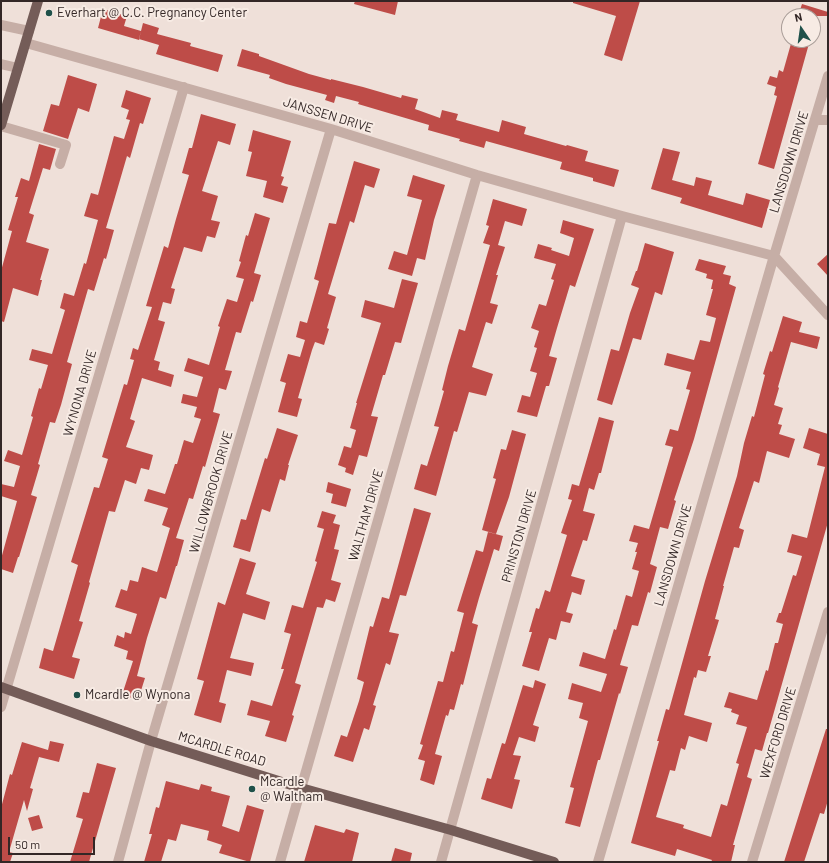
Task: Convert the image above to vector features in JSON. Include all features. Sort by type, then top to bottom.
[{"type":"main road","points":[[1,126],[26,43],[35,2]]},
{"type":"main road","name":"MCARDLE ROAD","points":[[4,688],[151,741],[301,788],[451,830],[554,862]]},
{"type":"street","points":[[1,25],[29,31]]},
{"type":"street","name":"JANSSEN DRIVE","points":[[26,43],[331,129],[477,175],[622,216]]},
{"type":"street","points":[[1,64],[18,68]]},
{"type":"street","name":"LANSDOWN DRIVE","points":[[598,862],[774,256],[828,76]]},
{"type":"street","name":"WYNONA DRIVE","points":[[1,707],[4,688],[184,87]]},
{"type":"street","points":[[816,120],[828,120]]},
{"type":"street","points":[[1,126],[66,145],[60,164]]},
{"type":"street","name":"WILLOWBROOK DRIVE","points":[[118,862],[151,741],[331,129]]},
{"type":"street","name":"WALTHAM DRIVE","points":[[280,862],[477,175]]},
{"type":"street","points":[[622,216],[774,256],[828,315]]},
{"type":"street","name":"PRINSTON DRIVE","points":[[442,862],[622,216]]},
{"type":"street","name":"WEXFORD DRIVE","points":[[752,862],[828,612]]},
{"type":"building","points":[[355,1],[398,1],[395,15],[354,4]]},
{"type":"building","points":[[573,1],[640,1],[622,61],[604,55],[616,16],[573,3]]},
{"type":"building","points":[[802,4],[815,8],[801,8]]},
{"type":"building","points":[[103,9],[127,16],[124,26],[141,31],[139,40],[98,28]]},
{"type":"building","points":[[821,10],[828,12],[828,16],[821,16]]},
{"type":"building","points":[[143,23],[159,28],[157,34],[191,43],[190,46],[223,55],[218,72],[156,54],[159,45],[139,39]]},
{"type":"building","points":[[790,48],[808,48],[774,169],[758,164],[777,96],[774,95],[776,87],[767,84],[770,76],[777,78],[779,70],[783,72]]},
{"type":"building","points":[[242,49],[259,54],[259,56],[309,74],[401,98],[402,95],[418,99],[415,109],[440,118],[442,110],[458,114],[456,120],[499,132],[502,120],[526,127],[524,134],[588,151],[585,161],[619,170],[614,187],[593,181],[593,178],[560,169],[562,162],[486,141],[484,148],[459,141],[460,139],[428,130],[429,125],[358,104],[359,102],[336,96],[334,103],[325,100],[327,95],[286,84],[269,78],[270,75],[237,66]]},
{"type":"building","points":[[68,75],[97,84],[89,112],[78,108],[68,139],[43,131],[51,104],[59,106]]},
{"type":"building","points":[[126,90],[151,98],[143,124],[140,123],[130,158],[127,156],[106,228],[114,230],[106,259],[104,258],[94,291],[88,289],[67,362],[72,364],[61,405],[55,423],[50,422],[38,464],[40,465],[31,495],[37,497],[13,573],[1,569],[1,559],[17,501],[1,496],[1,484],[14,487],[20,466],[4,461],[8,450],[22,455],[33,417],[31,416],[39,388],[41,389],[48,365],[29,360],[32,349],[52,354],[65,310],[60,308],[64,293],[74,296],[84,263],[86,264],[98,220],[84,216],[91,193],[98,195],[114,136],[124,139],[130,120],[126,119],[129,110],[121,107]]},
{"type":"building","points":[[201,114],[236,124],[230,145],[218,141],[202,191],[218,196],[211,220],[220,222],[215,238],[207,236],[202,252],[184,247],[171,288],[175,289],[171,304],[163,302],[158,320],[165,322],[154,360],[160,362],[158,370],[174,375],[171,387],[142,378],[130,419],[135,421],[126,447],[153,455],[149,470],[141,468],[136,484],[125,480],[115,512],[109,511],[79,621],[83,622],[72,657],[80,659],[74,679],[39,668],[44,648],[53,651],[78,565],[71,562],[94,487],[99,488],[108,459],[102,457],[124,384],[127,385],[134,360],[130,359],[133,348],[138,350],[152,307],[146,306],[164,246],[168,248],[189,175],[182,173],[189,148],[192,148]]},
{"type":"building","points":[[253,130],[291,141],[281,176],[284,177],[281,185],[288,187],[283,203],[263,197],[267,181],[246,176],[252,152],[248,151]]},
{"type":"building","points":[[39,144],[56,149],[50,170],[43,168],[29,213],[34,215],[26,242],[49,249],[40,280],[42,280],[38,296],[13,288],[4,322],[1,321],[1,271],[12,231],[8,230],[18,197],[15,197],[21,178],[29,181]]},
{"type":"building","points":[[663,148],[680,152],[672,180],[694,186],[696,177],[712,181],[708,195],[743,205],[746,193],[770,200],[762,228],[680,203],[682,198],[651,189]]},
{"type":"building","points":[[354,161],[380,169],[374,188],[365,185],[354,223],[350,221],[328,294],[336,297],[327,328],[329,329],[324,345],[315,342],[312,350],[298,398],[302,399],[297,417],[278,412],[286,383],[280,381],[288,354],[300,357],[305,340],[296,337],[300,321],[307,323],[319,281],[314,279],[329,223],[336,224]]},
{"type":"building","points":[[413,175],[445,185],[434,220],[425,260],[417,258],[412,276],[388,269],[394,251],[407,255],[422,200],[407,196]]},
{"type":"building","points":[[493,199],[527,209],[522,226],[505,221],[498,245],[505,247],[496,275],[498,275],[490,303],[498,305],[492,324],[486,322],[472,367],[493,374],[486,396],[469,392],[457,432],[454,431],[436,496],[414,489],[421,464],[427,466],[439,427],[434,426],[444,391],[442,390],[448,366],[459,329],[465,331],[490,245],[483,243],[489,226],[486,225]]},
{"type":"building","points":[[255,213],[270,218],[254,273],[261,275],[253,302],[251,301],[241,333],[236,332],[225,370],[232,371],[226,390],[219,388],[213,412],[220,414],[205,467],[203,466],[193,499],[189,498],[176,538],[184,540],[177,566],[166,599],[160,597],[147,638],[137,676],[145,678],[138,700],[122,695],[133,661],[126,659],[128,651],[114,646],[117,635],[124,638],[125,632],[131,634],[137,614],[115,607],[121,589],[127,591],[130,580],[138,582],[142,567],[157,572],[170,528],[162,525],[168,508],[144,501],[148,489],[165,494],[175,464],[177,464],[184,440],[193,443],[201,419],[194,417],[197,407],[181,403],[183,394],[197,397],[203,377],[184,371],[188,358],[209,365],[220,327],[218,326],[227,299],[237,302],[244,279],[236,277],[241,262],[239,261],[246,235],[248,236]]},
{"type":"building","points":[[563,220],[594,229],[575,287],[570,285],[549,356],[557,358],[549,386],[546,386],[537,417],[517,412],[522,395],[530,397],[537,373],[530,371],[537,348],[534,347],[539,331],[531,328],[539,304],[546,306],[554,280],[551,279],[556,264],[534,258],[538,244],[552,248],[551,250],[569,256],[574,238],[560,233]]},
{"type":"building","points":[[645,243],[674,252],[662,295],[655,292],[641,340],[633,338],[612,405],[597,400],[611,349],[619,351],[639,288],[631,285],[637,271]]},
{"type":"building","points":[[828,254],[828,276],[817,264]]},
{"type":"building","points":[[699,259],[726,266],[723,274],[731,276],[729,284],[736,287],[694,439],[674,500],[676,501],[668,529],[660,527],[650,564],[657,567],[650,593],[648,592],[638,626],[632,625],[620,665],[628,667],[600,760],[598,760],[580,827],[565,823],[574,788],[570,787],[588,721],[579,718],[583,703],[568,699],[572,683],[601,692],[607,674],[579,666],[583,652],[605,659],[614,629],[616,630],[626,595],[632,597],[639,571],[632,569],[638,543],[629,541],[634,525],[649,529],[673,447],[665,445],[670,429],[678,431],[690,390],[686,389],[691,372],[664,365],[667,353],[694,360],[700,340],[710,342],[716,318],[706,315],[713,289],[711,289],[713,280],[706,278],[707,274],[695,270]]},
{"type":"building","points":[[402,279],[418,283],[401,343],[395,342],[385,375],[383,375],[371,416],[378,417],[367,457],[359,455],[353,475],[345,472],[346,468],[338,465],[344,446],[351,448],[356,430],[350,428],[356,403],[381,323],[361,317],[365,300],[394,308]]},
{"type":"building","points":[[783,316],[802,322],[799,332],[820,337],[817,349],[791,342],[778,387],[774,405],[783,408],[778,424],[782,425],[779,434],[795,439],[789,458],[767,451],[759,483],[754,481],[739,528],[744,530],[739,548],[734,547],[723,586],[715,619],[719,620],[708,656],[711,656],[706,672],[698,670],[696,678],[694,677],[684,715],[712,723],[707,742],[689,736],[685,750],[681,748],[675,771],[670,770],[656,817],[684,825],[683,828],[711,837],[721,804],[727,806],[739,764],[736,763],[747,727],[736,724],[739,715],[731,712],[732,709],[724,707],[729,692],[757,700],[766,670],[768,671],[775,643],[778,643],[783,624],[776,622],[779,613],[781,613],[793,575],[796,576],[802,556],[787,552],[792,534],[807,538],[825,467],[817,465],[820,454],[803,448],[809,428],[828,434],[828,522],[768,733],[762,751],[755,749],[747,777],[752,779],[733,845],[735,845],[731,862],[711,862],[712,860],[677,849],[675,856],[631,843],[659,741],[657,741],[666,709],[669,710],[705,581],[737,476],[744,443],[752,416],[754,417],[765,375],[763,374],[770,351],[772,352]]},
{"type":"building","points":[[599,417],[614,421],[601,473],[599,473],[594,490],[589,488],[583,511],[595,514],[587,541],[583,540],[571,576],[585,580],[581,595],[572,592],[566,612],[573,614],[570,623],[561,621],[556,640],[549,638],[539,671],[522,666],[532,632],[529,632],[536,608],[539,609],[545,590],[550,592],[567,535],[561,533],[572,500],[568,499],[572,484],[579,486]]},
{"type":"building","points":[[277,428],[298,435],[288,465],[285,481],[280,479],[270,512],[262,509],[250,552],[233,547],[241,519],[246,520],[265,458],[267,459]]},
{"type":"building","points":[[512,430],[526,434],[509,497],[496,534],[482,530],[496,479],[493,478],[501,449],[506,450]]},
{"type":"building","points":[[328,482],[351,489],[346,507],[331,503],[333,494],[326,492]]},
{"type":"building","points":[[414,508],[431,513],[406,596],[400,595],[389,632],[399,634],[390,665],[386,663],[373,705],[376,706],[369,730],[364,728],[353,762],[334,756],[341,735],[347,737],[359,701],[364,682],[357,679],[370,626],[373,627],[382,597],[389,599]]},
{"type":"building","points":[[322,511],[336,515],[333,523],[340,525],[334,549],[339,550],[331,580],[341,583],[335,602],[326,599],[323,608],[317,607],[295,683],[301,685],[286,742],[265,736],[270,721],[247,715],[251,700],[272,706],[284,669],[281,669],[291,634],[284,632],[292,605],[303,608],[317,562],[315,561],[324,529],[317,527]]},
{"type":"building","points":[[488,532],[503,536],[499,551],[494,549],[472,623],[478,625],[463,685],[461,684],[454,710],[450,709],[448,716],[446,715],[435,754],[442,756],[434,785],[420,780],[425,761],[418,759],[423,745],[420,744],[438,681],[443,682],[451,651],[454,652],[464,613],[457,611],[476,550],[483,552]]},
{"type":"building","points":[[240,558],[256,563],[246,594],[270,602],[265,620],[243,613],[230,658],[254,663],[251,676],[227,670],[219,702],[226,704],[221,723],[194,715],[204,681],[197,679],[218,602],[225,605]]},
{"type":"building","points":[[535,680],[546,684],[533,725],[539,727],[535,742],[519,737],[513,755],[521,756],[514,779],[520,780],[512,809],[481,799],[487,778],[491,779],[502,743],[505,744],[523,685],[533,688]]},
{"type":"building","points":[[826,729],[828,729],[828,800],[824,814],[820,813],[804,862],[784,862]]},
{"type":"building","points":[[50,741],[64,744],[59,762],[39,757],[30,788],[33,789],[27,811],[24,800],[9,852],[13,853],[10,862],[1,862],[1,808],[10,774],[12,775],[22,742],[48,750]]},
{"type":"building","points":[[97,763],[116,768],[89,862],[70,862],[83,819],[76,817],[83,792],[89,793]]},
{"type":"building","points":[[166,781],[199,790],[201,784],[212,787],[211,791],[230,796],[222,826],[239,832],[247,805],[264,810],[250,862],[219,853],[222,845],[207,840],[209,831],[181,824],[176,841],[168,839],[161,862],[144,862],[152,834],[149,834],[156,807],[159,808]]},
{"type":"building","points":[[39,815],[43,828],[32,831],[28,818]]},
{"type":"building","points":[[315,825],[344,833],[346,829],[359,833],[352,862],[304,862]]},
{"type":"building","points":[[395,848],[412,853],[410,862],[391,862]]},
{"type":"place","name":"Everhart @ C.C. Pregnancy Center","points":[[49,13]]},
{"type":"place","name":"Mcardle @ Wynona","points":[[77,695]]},
{"type":"place","name":"Mcardle @ Waltham","points":[[252,789]]}]
